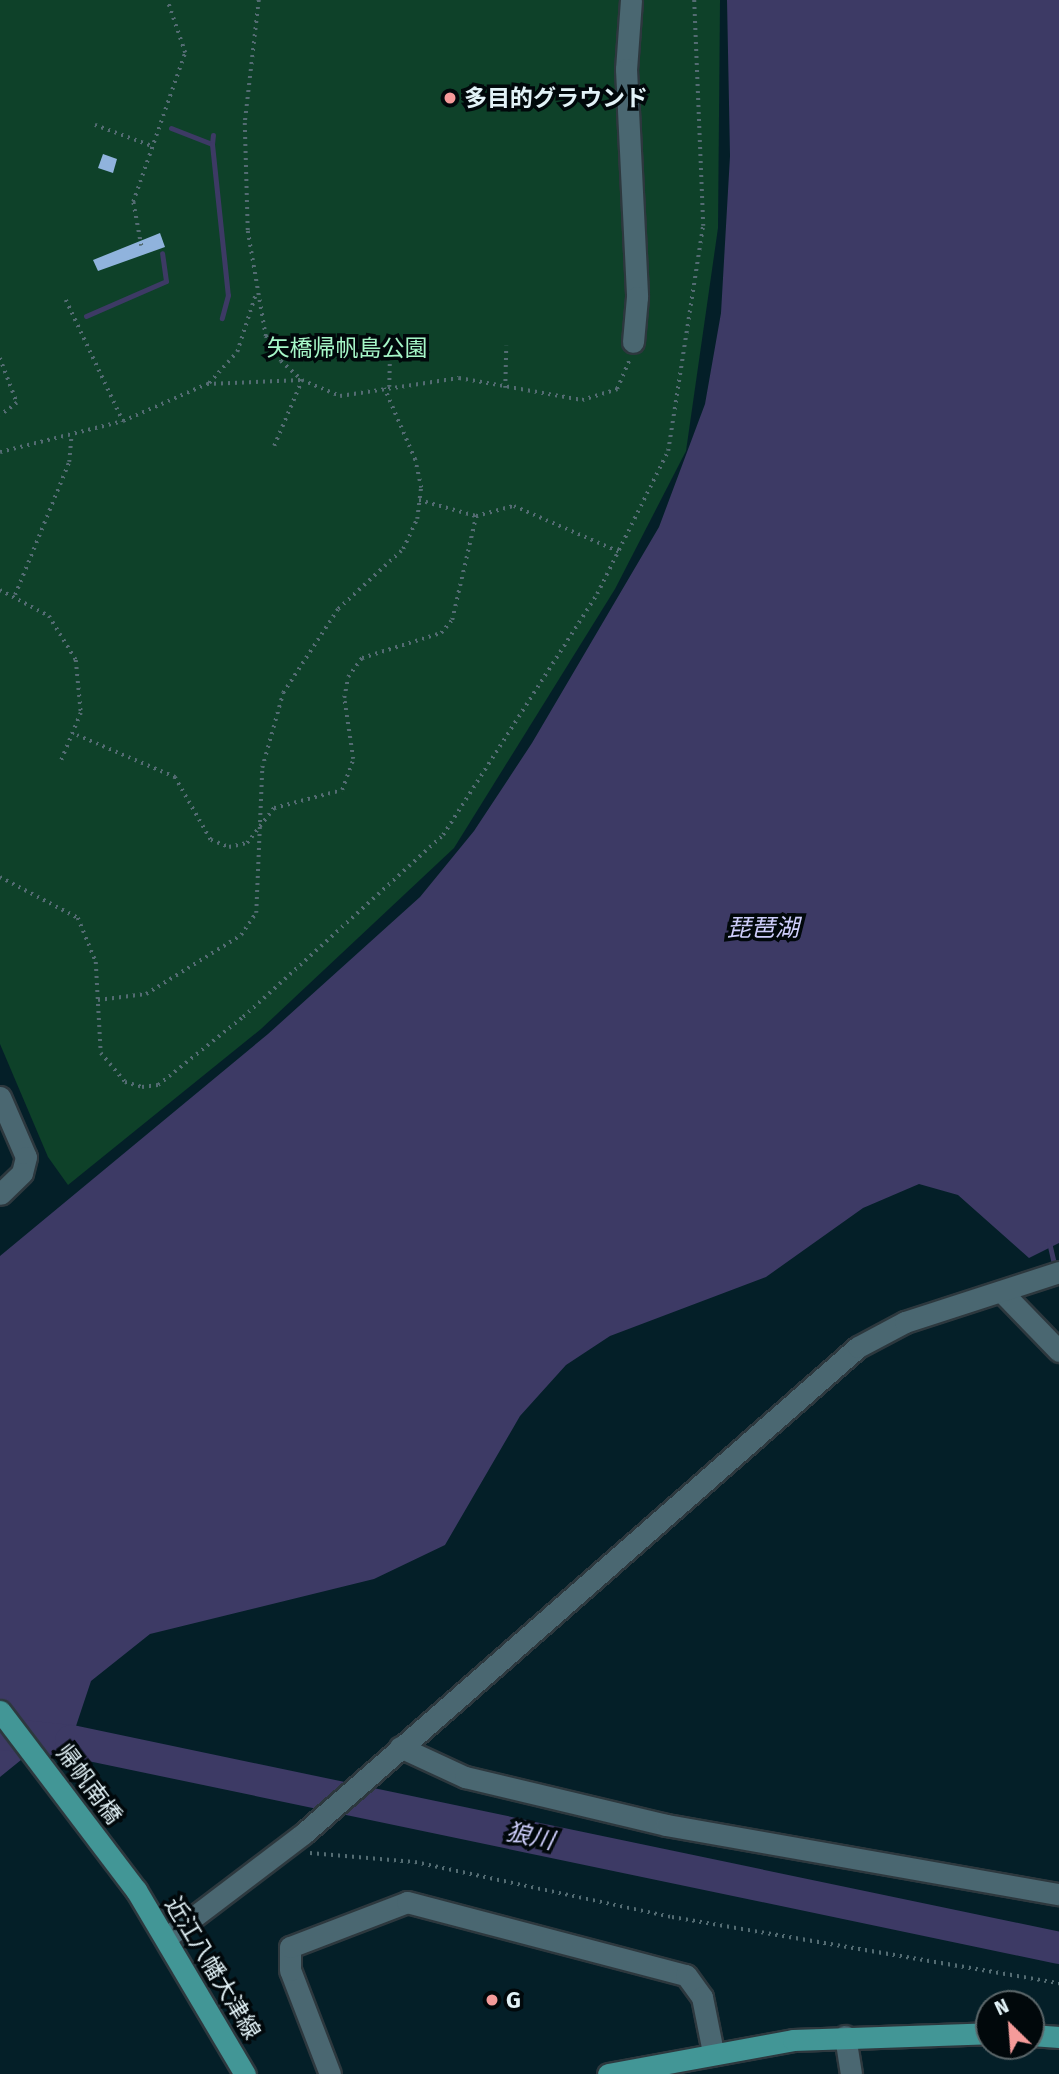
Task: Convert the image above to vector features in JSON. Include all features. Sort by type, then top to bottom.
[{"type":"main road","name":"帰帆南橋","points":[[0,1711],[136,1890]]},
{"type":"main road","name":"近江八幡大津線","points":[[136,1890],[245,2074]]},
{"type":"main road","points":[[608,2074],[713,2052],[845,2036],[975,2033]]},
{"type":"street","points":[[631,0],[626,82],[637,297],[633,342]]},
{"type":"street","points":[[0,1097],[26,1157],[22,1173],[0,1194]]},
{"type":"street","points":[[166,1938],[295,1841],[377,1766],[858,1347],[905,1322],[1052,1275]]},
{"type":"street","points":[[1002,1292],[1059,1351]]},
{"type":"street","points":[[400,1747],[465,1777],[666,1825],[1059,1894]]},
{"type":"street","points":[[330,2074],[290,1970],[290,1947],[407,1902],[686,1976],[702,1997],[713,2052]]},
{"type":"street","points":[[845,2036],[851,2074]]},
{"type":"path","points":[[141,246],[133,202],[185,53],[167,0]]},
{"type":"path","points":[[259,0],[245,124],[257,288],[266,336],[302,380]]},
{"type":"path","points":[[0,877],[78,918],[96,962],[101,1053],[125,1082],[142,1087],[158,1085],[243,1017],[443,835],[620,552],[668,452],[686,354],[703,226],[694,0]]},
{"type":"path","points":[[96,125],[153,147]]},
{"type":"path","points":[[207,384],[237,352],[257,288]]},
{"type":"path","points":[[66,300],[123,421]]},
{"type":"path","points":[[0,452],[71,437],[123,421],[207,384],[302,380],[340,396],[459,378],[505,388],[600,398],[627,373],[633,342]]},
{"type":"path","points":[[97,1000],[146,994],[241,934],[256,913],[262,768],[282,694],[338,608],[403,549],[419,500],[415,460],[386,387],[390,343]]},
{"type":"path","points":[[505,388],[506,346]]},
{"type":"path","points":[[0,358],[17,403],[0,416]]},
{"type":"path","points":[[275,446],[302,380]]},
{"type":"path","points":[[15,595],[69,462],[71,437]]},
{"type":"path","points":[[419,500],[476,516],[514,506],[620,552]]},
{"type":"path","points":[[77,735],[175,777],[211,840],[229,847],[247,843],[274,808],[342,790],[353,759],[344,698],[348,677],[362,657],[441,633],[452,620],[476,516]]},
{"type":"path","points":[[0,590],[15,595],[49,616],[71,647],[81,682],[77,735],[60,764]]},
{"type":"path","points":[[295,1841],[415,1862],[672,1917],[1059,1983]]},
{"type":"green space","name":"矢橋帰帆島公園","points":[[0,0],[720,0],[718,228],[686,451],[615,589],[454,848],[261,1029],[68,1185],[48,1157],[0,1044]]},
{"type":"water","name":"琵琶湖","points":[[727,0],[1059,0],[1059,1243],[1029,1258],[958,1195],[919,1184],[863,1208],[766,1277],[610,1336],[566,1365],[520,1416],[445,1545],[374,1579],[150,1634],[91,1681],[71,1741],[21,1760],[0,1777],[0,1256],[268,1034],[420,897],[474,831],[532,743],[659,527],[705,404],[721,313],[730,156]]},
{"type":"building","points":[[103,154],[117,159],[113,173],[98,168]]},
{"type":"building","points":[[160,233],[165,247],[98,271],[93,260]]},
{"type":"waterway","points":[[171,128],[212,144],[213,135]]},
{"type":"waterway","points":[[212,144],[228,295],[222,318]]},
{"type":"waterway","points":[[86,316],[166,281],[162,253]]},
{"type":"waterway","points":[[1049,1242],[1055,1267]]},
{"type":"waterway","name":"狼川","points":[[0,1734],[71,1741],[1059,1948]]},
{"type":"place","name":"多目的グラウンド","points":[[450,98]]},
{"type":"place","name":"G","points":[[492,2000]]}]
